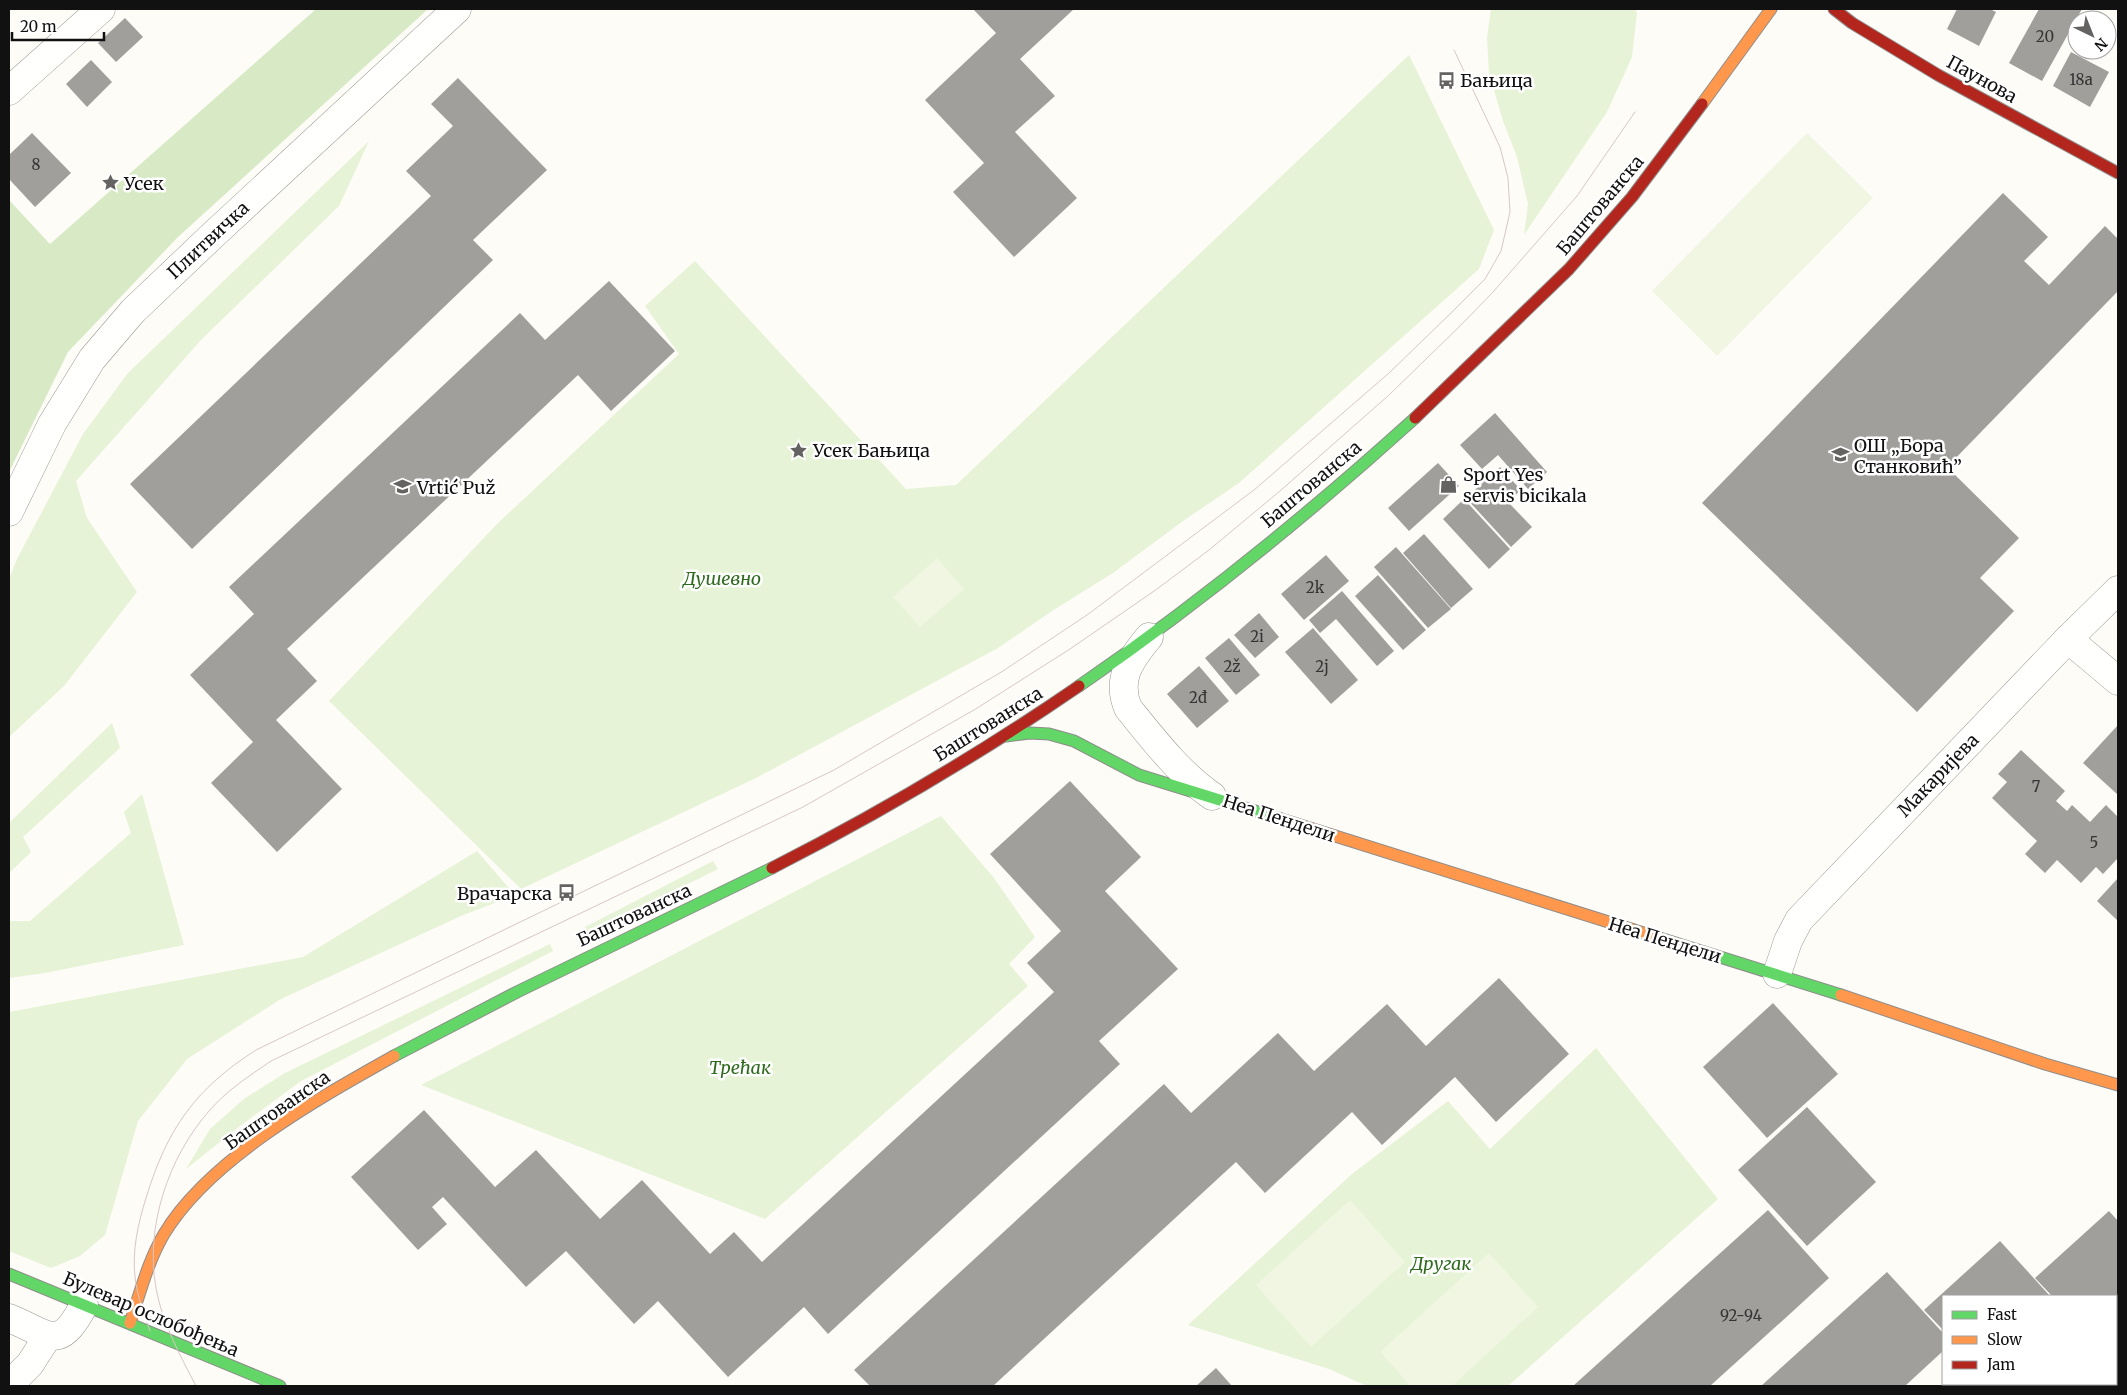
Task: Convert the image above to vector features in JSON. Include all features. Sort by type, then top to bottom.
[{"type":"street","points":[[9,91],[101,9]]},
{"type":"street","name":"Плитвичка","points":[[9,512],[52,424],[92,359],[133,311],[213,234],[457,9]]},
{"type":"street","name":"Баштованска","points":[[130,1323],[157,1246],[168,1227],[202,1189],[275,1128],[331,1092],[440,1030],[586,957],[758,875],[866,817],[1006,736],[1153,632],[1249,559],[1382,448],[1466,370],[1577,261],[1647,178],[1771,9]]},
{"type":"street","name":"Паунова","points":[[1834,9],[1852,23],[1938,74],[2118,172]]},
{"type":"street","name":"Макаријева","points":[[1777,974],[1788,941],[1799,920],[2068,639],[2118,590]]},
{"type":"street","name":"Неа Пендели","points":[[1153,632],[1131,661],[1122,687],[1123,697],[1128,708],[1159,746],[1199,787],[1212,796]]},
{"type":"street","points":[[2068,639],[2118,681]]},
{"type":"street","name":"Неа Пендели","points":[[1006,736],[1030,733],[1048,734],[1074,741],[1139,774],[1194,793],[1212,796],[1369,848],[1777,974],[2045,1064],[2118,1084]]},
{"type":"street","name":"Булевар ослобођења","points":[[9,1274],[280,1386]]},
{"type":"street","points":[[9,1318],[48,1336],[62,1334],[70,1328],[84,1305]]},
{"type":"street","points":[[9,1385],[30,1364],[48,1336]]},
{"type":"green space","points":[[316,9],[428,9],[177,238],[68,352],[9,472],[9,200],[50,244]]},
{"type":"green space","points":[[1491,9],[1635,9],[1637,13],[1632,57],[1607,112],[1524,235],[1528,204],[1517,157],[1503,121],[1489,73],[1487,37]]},
{"type":"green space","name":"Душевно","points":[[1409,55],[1494,230],[1479,269],[1239,483],[1183,521],[1113,573],[998,648],[758,777],[521,889],[329,701],[498,523],[679,354],[645,306],[695,261],[906,489],[956,485]]},
{"type":"green space","points":[[1807,133],[1873,198],[1717,356],[1652,291]]},
{"type":"green space","points":[[369,141],[339,206],[201,340],[76,481],[87,518],[137,592],[64,686],[9,737],[9,579],[17,559],[83,434],[128,373]]},
{"type":"green space","points":[[937,558],[964,589],[920,627],[893,597]]},
{"type":"green space","points":[[112,723],[120,748],[23,837],[31,852],[9,873],[9,823]]},
{"type":"green space","points":[[142,794],[184,945],[45,973],[9,978],[9,921],[30,921],[131,833],[124,812]]},
{"type":"green space","name":"Трећак","points":[[941,816],[994,878],[1035,937],[1009,964],[1028,986],[765,1219],[421,1085]]},
{"type":"green space","points":[[477,851],[515,895],[461,916],[281,999],[187,1059],[138,1121],[105,1235],[80,1256],[51,1268],[9,1251],[9,1012],[303,957]]},
{"type":"green space","points":[[713,861],[718,869],[587,934],[585,927]]},
{"type":"green space","points":[[550,944],[553,951],[301,1081],[186,1169],[210,1129],[245,1098],[285,1073]]},
{"type":"green space","name":"Другак","points":[[1596,1048],[1718,1199],[1508,1386],[1367,1386],[1329,1369],[1188,1325],[1352,1174],[1448,1101],[1490,1149]]},
{"type":"green space","points":[[1350,1200],[1405,1262],[1311,1347],[1256,1285]]},
{"type":"green space","points":[[1489,1253],[1538,1307],[1452,1386],[1411,1386],[1380,1352]]},
{"type":"green space","points":[[2117,1358],[2118,1386],[2003,1386],[2117,1385]]},
{"type":"building","points":[[973,9],[1074,9],[1020,59],[1055,96],[1015,132],[1077,198],[1014,257],[953,192],[984,163],[925,100],[996,33]]},
{"type":"building","points":[[1957,9],[1990,9],[1996,12],[1979,46],[1947,29]]},
{"type":"building","points":[[2039,9],[2082,9],[2067,10],[2067,36],[2042,81],[2009,63]]},
{"type":"building","points":[[125,18],[143,37],[116,62],[98,43]]},
{"type":"building","points":[[91,60],[112,82],[87,107],[66,84]]},
{"type":"building","points":[[2067,60],[2086,60],[2109,72],[2090,107],[2053,86]]},
{"type":"building","points":[[458,78],[547,170],[473,240],[493,260],[192,549],[130,484],[431,196],[406,171],[453,126],[431,104]]},
{"type":"building","points":[[32,133],[71,173],[35,207],[9,179],[9,155]]},
{"type":"building","points":[[2003,193],[2048,237],[2024,261],[2049,285],[2105,226],[2118,239],[2118,291],[1947,467],[2019,538],[1980,578],[2014,611],[1917,712],[1702,503]]},
{"type":"building","points":[[609,281],[675,351],[611,411],[578,375],[287,649],[317,681],[276,720],[342,789],[277,852],[211,783],[253,742],[190,675],[254,614],[229,587],[520,313],[545,340]]},
{"type":"building","points":[[1495,413],[1547,472],[1528,489],[1498,455],[1482,469],[1460,445]]},
{"type":"building","points":[[1438,463],[1459,486],[1409,531],[1388,508]]},
{"type":"building","points":[[1500,467],[1521,490],[1508,502],[1532,527],[1511,547],[1466,498]]},
{"type":"building","points":[[1464,499],[1510,549],[1489,569],[1443,519]]},
{"type":"building","points":[[1424,534],[1473,589],[1451,608],[1403,553]]},
{"type":"building","points":[[1396,547],[1451,609],[1428,628],[1374,567]]},
{"type":"building","points":[[1326,555],[1349,581],[1304,620],[1281,594]]},
{"type":"building","points":[[1378,575],[1426,630],[1403,650],[1355,596]]},
{"type":"building","points":[[1342,591],[1394,651],[1377,666],[1336,619],[1320,633],[1309,620]]},
{"type":"building","points":[[1259,613],[1279,637],[1255,658],[1234,635]]},
{"type":"building","points":[[1313,628],[1358,680],[1331,704],[1285,652]]},
{"type":"building","points":[[1229,638],[1260,675],[1236,695],[1205,658]]},
{"type":"building","points":[[1199,666],[1229,701],[1197,728],[1167,694]]},
{"type":"building","points":[[2118,725],[2118,795],[2083,763]]},
{"type":"building","points":[[2021,750],[2065,791],[2056,801],[2067,811],[2072,805],[2090,822],[2106,805],[2118,817],[2118,858],[2103,874],[2096,867],[2081,883],[2057,860],[2045,873],[2025,854],[2037,841],[1992,798],[2007,782],[1998,774]]},
{"type":"building","points":[[1070,781],[1141,857],[1105,891],[1178,969],[1099,1041],[1120,1064],[828,1334],[804,1307],[728,1377],[658,1301],[634,1324],[566,1251],[526,1287],[443,1197],[432,1207],[447,1224],[418,1250],[351,1177],[424,1110],[495,1187],[536,1150],[600,1219],[642,1180],[710,1254],[734,1232],[762,1262],[1054,992],[1027,963],[1061,931],[990,854]]},
{"type":"building","points":[[2118,878],[2118,921],[2097,901]]},
{"type":"building","points":[[1499,978],[1569,1054],[1496,1122],[1455,1077],[1382,1145],[1352,1112],[1265,1193],[1236,1162],[993,1386],[870,1386],[854,1370],[1164,1084],[1191,1113],[1278,1033],[1314,1071],[1387,1004],[1426,1046]]},
{"type":"building","points":[[1773,1003],[1838,1074],[1767,1138],[1703,1067]]},
{"type":"building","points":[[1807,1107],[1876,1182],[1807,1246],[1738,1170]]},
{"type":"building","points":[[1768,1210],[1829,1278],[1792,1312],[1710,1386],[1573,1386]]},
{"type":"building","points":[[2109,1211],[2118,1221],[2117,1331],[2117,1295],[2051,1295],[2035,1278]]},
{"type":"building","points":[[2000,1241],[2049,1295],[1942,1295],[1942,1329],[1924,1310]]},
{"type":"building","points":[[1887,1272],[1942,1332],[1942,1352],[1905,1386],[1761,1386]]},
{"type":"building","points":[[1216,1368],[1232,1386],[1196,1386]]},
{"type":"tram line","points":[[150,1331],[137,1291],[134,1267],[136,1237],[146,1198],[163,1151],[186,1113],[216,1080],[235,1065],[256,1050],[834,770],[1003,671],[1087,615],[1254,490],[1389,373],[1451,313],[1485,279],[1501,251],[1510,212],[1508,178],[1500,147],[1454,50]]},
{"type":"tram line","points":[[196,1386],[172,1338],[159,1301],[153,1265],[154,1241],[157,1218],[171,1172],[194,1130],[223,1097],[271,1061],[803,807],[974,710],[1070,649],[1157,589],[1209,550],[1280,491],[1389,395],[1462,324],[1493,292],[1577,196],[1635,112]]},
{"type":"traffic: fast","points":[[1079,686],[1252,558],[1415,418]]},
{"type":"traffic: fast","points":[[1006,736],[1030,733],[1049,734],[1074,741],[1139,775],[1281,819]]},
{"type":"traffic: fast","points":[[394,1056],[517,992],[772,868]]},
{"type":"traffic: fast","points":[[1653,936],[1841,995]]},
{"type":"traffic: fast","points":[[9,1274],[280,1386]]},
{"type":"traffic: slow","points":[[1702,104],[1771,9]]},
{"type":"traffic: slow","points":[[1281,819],[1653,936]]},
{"type":"traffic: slow","points":[[1841,995],[2045,1064],[2118,1085]]},
{"type":"traffic: slow","points":[[130,1323],[158,1244],[184,1207],[208,1180],[237,1156],[300,1111],[394,1056]]},
{"type":"traffic: jam","points":[[1834,9],[1852,23],[1938,75],[2118,173]]},
{"type":"traffic: jam","points":[[1415,418],[1569,269],[1632,197],[1702,104]]},
{"type":"traffic: jam","points":[[772,868],[928,782],[1004,736],[1079,686]]},
{"type":"place","name":"Бањица","points":[[1446,80]]},
{"type":"place","name":"Усек","points":[[110,183]]},
{"type":"place","name":"Усек Бањица","points":[[799,450]]},
{"type":"place","name":"ОШ „Бора Станковић”","points":[[1840,455]]},
{"type":"place","name":"Sport Yes servis bicikala","points":[[1449,484]]},
{"type":"place","name":"Vrtić Puž","points":[[403,487]]},
{"type":"place","name":"Врачарска","points":[[566,893]]}]
